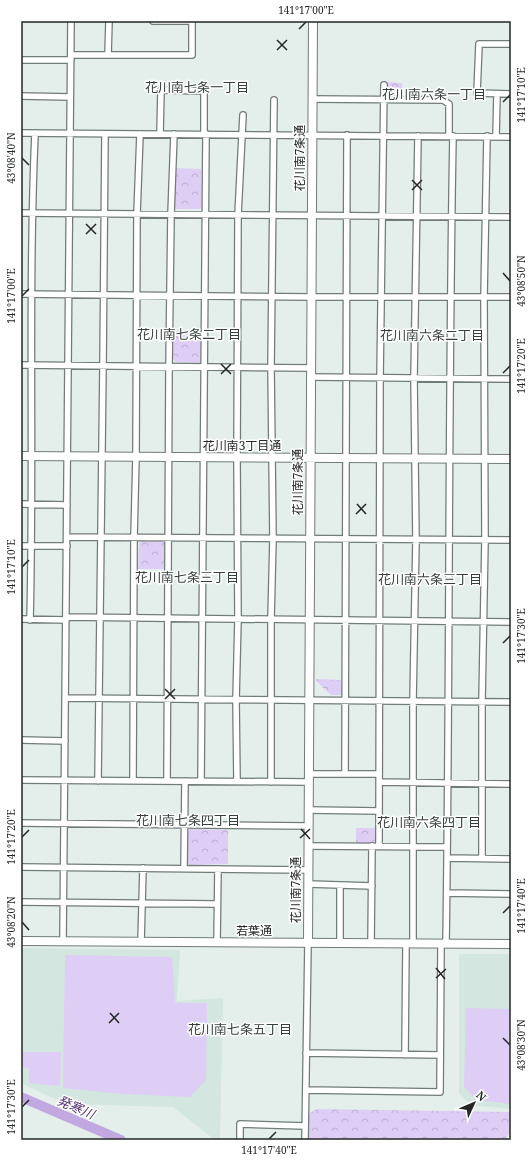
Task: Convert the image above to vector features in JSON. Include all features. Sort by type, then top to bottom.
[{"type":"street","points":[[63,941],[71,21]]},
{"type":"street","points":[[108,21],[108,54]]},
{"type":"street","points":[[21,60],[108,54],[192,55],[192,21],[153,21]]},
{"type":"street","name":"花川南7条通","points":[[308,943],[313,21]]},
{"type":"street","points":[[511,44],[479,44],[477,94],[511,94]]},
{"type":"street","points":[[379,846],[380,378],[384,85]]},
{"type":"street","points":[[160,134],[161,90],[204,91],[206,215],[201,781]]},
{"type":"street","points":[[496,137],[497,94]]},
{"type":"street","points":[[21,96],[70,97]]},
{"type":"street","points":[[306,1090],[440,1092],[440,1055],[448,847],[450,621],[449,459],[451,136],[449,104],[443,100],[312,99]]},
{"type":"street","points":[[271,782],[271,619],[273,539],[271,367],[274,215],[274,100]]},
{"type":"street","points":[[237,782],[238,215],[243,115]]},
{"type":"street","points":[[21,133],[511,137]]},
{"type":"street","points":[[30,620],[32,546],[32,213],[35,133]]},
{"type":"street","points":[[98,781],[98,699],[101,618],[105,134]]},
{"type":"street","points":[[133,781],[134,537],[138,295],[137,214],[140,134]]},
{"type":"street","points":[[167,781],[169,367],[171,214],[174,134]]},
{"type":"street","points":[[346,774],[345,701],[348,135]]},
{"type":"street","points":[[405,1055],[413,846],[416,540],[414,378],[418,136]]},
{"type":"street","points":[[482,858],[482,702],[485,540],[484,297],[487,136]]},
{"type":"street","points":[[21,213],[511,217]]},
{"type":"street","points":[[21,294],[311,297],[511,297]]},
{"type":"street","points":[[21,365],[311,368]]},
{"type":"street","points":[[311,378],[511,379]]},
{"type":"street","name":"花川南3丁目通","points":[[21,456],[511,459]]},
{"type":"street","points":[[21,504],[67,505]]},
{"type":"street","points":[[67,537],[511,540]]},
{"type":"street","points":[[21,546],[67,546]]},
{"type":"street","points":[[21,619],[168,618],[511,622]]},
{"type":"street","points":[[65,698],[511,702]]},
{"type":"street","points":[[21,740],[65,741]]},
{"type":"street","points":[[21,780],[271,782],[346,774],[379,774]]},
{"type":"street","points":[[184,868],[185,781]]},
{"type":"street","points":[[379,782],[511,784]]},
{"type":"street","points":[[308,810],[379,811]]},
{"type":"street","points":[[21,823],[308,826]]},
{"type":"street","points":[[308,846],[448,847]]},
{"type":"street","points":[[371,944],[372,846]]},
{"type":"street","points":[[447,858],[511,859]]},
{"type":"street","points":[[21,866],[308,870]]},
{"type":"street","points":[[141,942],[143,868]]},
{"type":"street","points":[[217,942],[216,904],[218,869]]},
{"type":"street","points":[[308,884],[372,886]]},
{"type":"street","points":[[340,885],[340,943]]},
{"type":"street","points":[[447,893],[511,894]]},
{"type":"street","points":[[21,902],[216,904]]},
{"type":"street","name":"若葉通","points":[[21,941],[511,944]]},
{"type":"street","points":[[305,1140],[308,943]]},
{"type":"street","points":[[306,1054],[440,1055]]},
{"type":"street","points":[[240,1140],[240,1124],[305,1126]]},
{"type":"shaded area","points":[[21,948],[180,950],[177,1001],[223,998],[220,1140],[215,1140],[173,1107],[69,1104],[21,1083]]},
{"type":"shaded area","points":[[459,954],[511,954],[511,1109],[471,1105],[459,1093]]},
{"type":"green space","points":[[388,82],[402,83],[402,97],[388,95]]},
{"type":"green space","points":[[175,168],[201,169],[202,207],[200,209],[175,208]]},
{"type":"green space","points":[[174,330],[201,331],[201,361],[199,363],[176,362],[173,359]]},
{"type":"green space","points":[[142,541],[163,542],[166,544],[165,569],[138,569],[139,544]]},
{"type":"green space","points":[[316,679],[341,680],[342,693],[340,695],[331,695],[316,681]]},
{"type":"green space","points":[[356,828],[375,828],[375,841],[373,843],[356,843]]},
{"type":"green space","points":[[190,829],[228,830],[228,864],[190,865],[187,863],[188,831]]},
{"type":"green space","points":[[65,955],[172,957],[175,1003],[207,1003],[206,1080],[190,1097],[122,1094],[63,1088]]},
{"type":"green space","points":[[466,1008],[511,1009],[511,1104],[477,1100],[464,1087]]},
{"type":"green space","points":[[21,1052],[61,1052],[60,1086],[29,1083],[29,1068],[21,1067]]},
{"type":"green space","points":[[317,1109],[511,1112],[511,1132],[504,1140],[307,1140],[308,1114]]},
{"type":"waterway","name":"発寒川","points":[[21,1097],[121,1140]]},
{"type":"district","name":"花川南七条一丁目","points":[[197,87]]},
{"type":"district","name":"花川南六条一丁目","points":[[434,94]]},
{"type":"district","name":"花川南七条二丁目","points":[[189,334]]},
{"type":"district","name":"花川南六条二丁目","points":[[432,335]]},
{"type":"district","name":"花川南七条三丁目","points":[[187,577]]},
{"type":"district","name":"花川南六条三丁目","points":[[430,579]]},
{"type":"district","name":"花川南七条四丁目","points":[[188,820]]},
{"type":"district","name":"花川南六条四丁目","points":[[429,822]]},
{"type":"district","name":"花川南七条五丁目","points":[[240,1029]]}]
